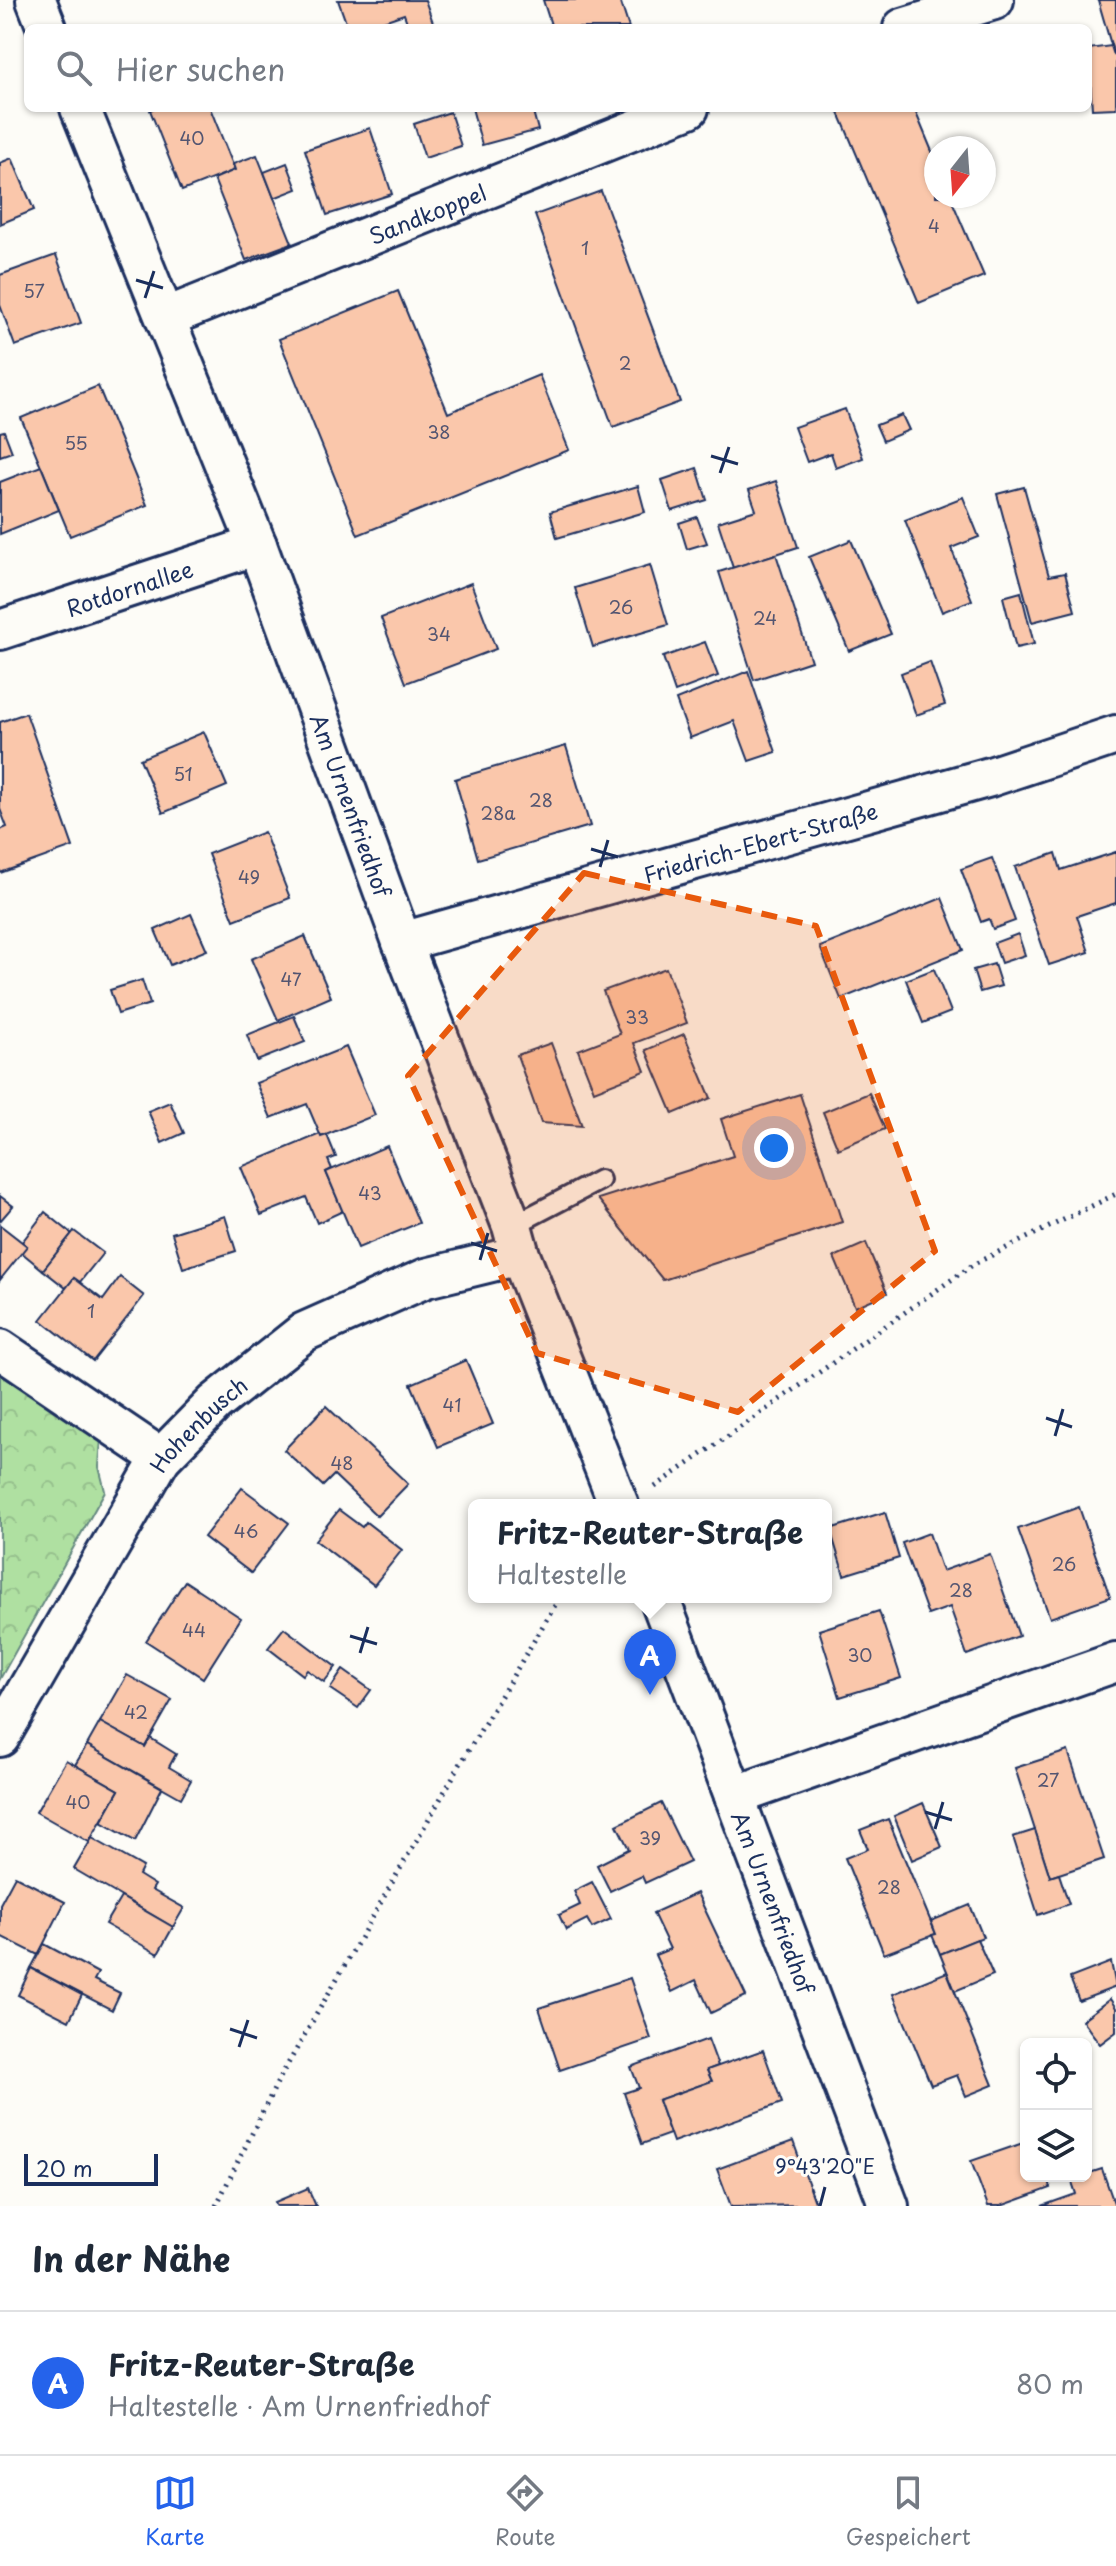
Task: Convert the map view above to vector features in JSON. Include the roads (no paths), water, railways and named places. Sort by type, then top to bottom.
[{"type":"street","points":[[36,0],[45,24]]},
{"type":"street","points":[[916,24],[994,0]]},
{"type":"street","name":"Am Urnenfriedhof","points":[[82,112],[257,545],[402,942],[516,1241],[635,1497]]},
{"type":"street","name":"Sandkoppel","points":[[167,317],[679,112]]},
{"type":"street","name":"Rotdornallee","points":[[0,630],[257,545]]},
{"type":"street","name":"Friedrich-Ebert-Straße","points":[[402,942],[975,781],[1116,735]]},
{"type":"street","name":"Hohenbusch","points":[[0,1737],[161,1458],[215,1403],[304,1332],[516,1241]]},
{"type":"street","points":[[0,1349],[161,1458]]},
{"type":"street","name":"Am Urnenfriedhof","points":[[661,1603],[889,2206]]},
{"type":"street","points":[[734,1796],[1116,1662]]},
{"type":"lane","points":[[516,1241],[600,1180]]},
{"type":"place","name":"Fritz-Reuter-Straße","points":[[650,1695]]}]
